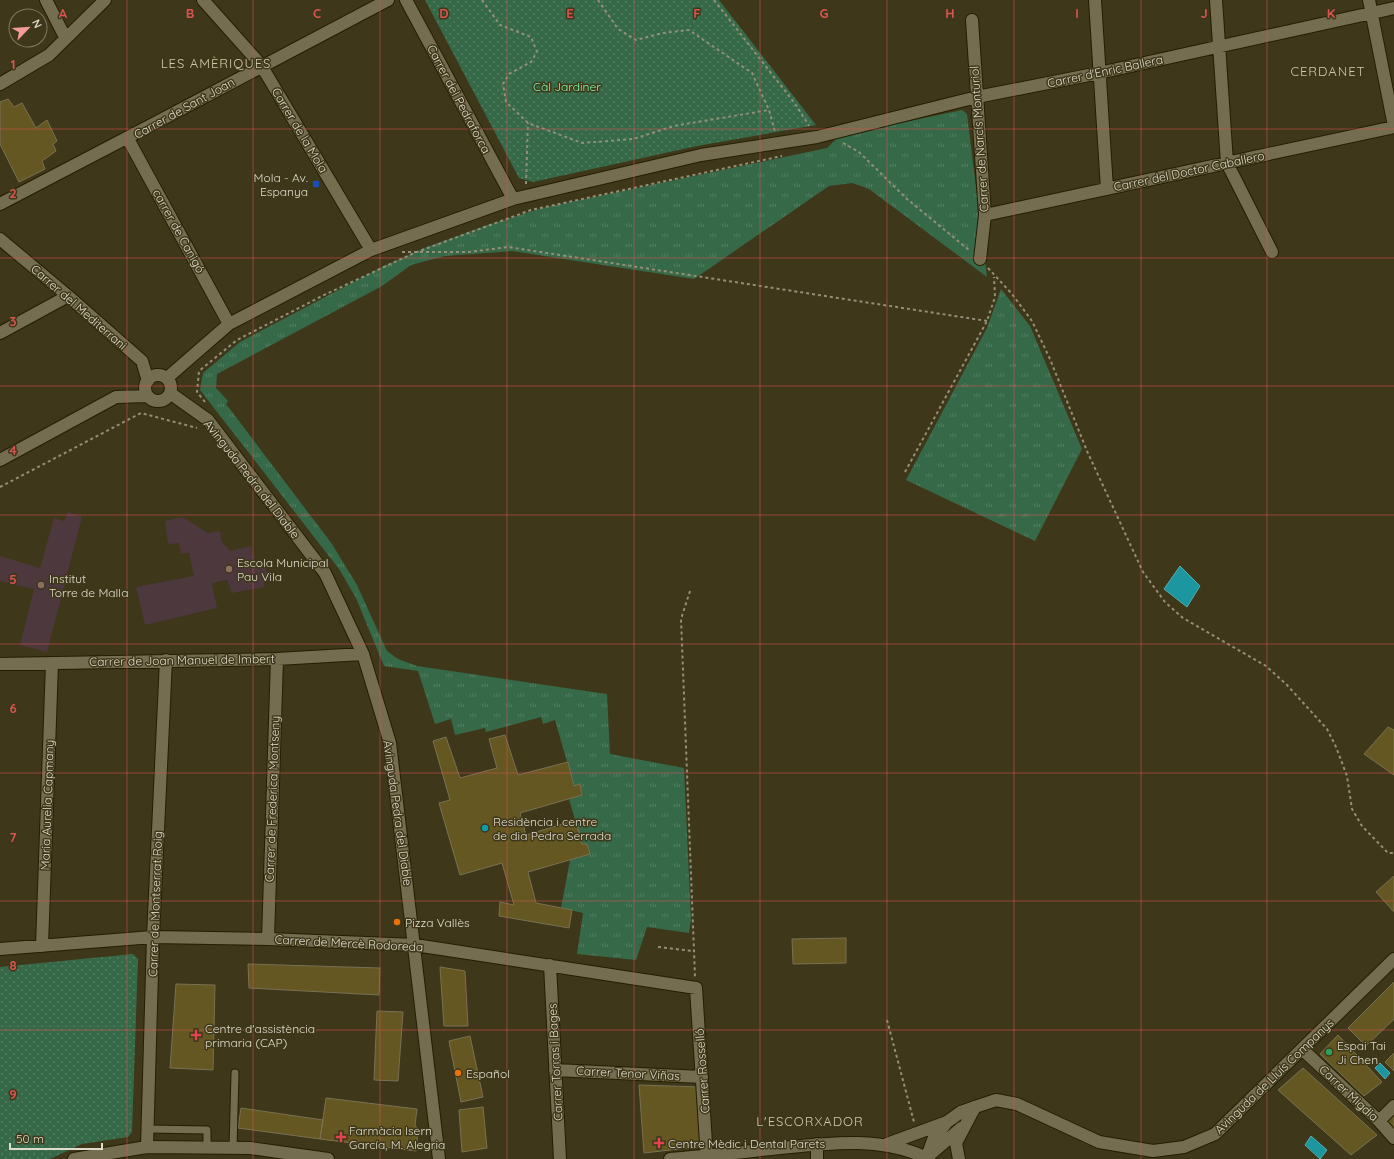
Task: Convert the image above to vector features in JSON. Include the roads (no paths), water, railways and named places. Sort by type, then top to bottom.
[{"type":"street","points":[[46,0],[66,37]]},
{"type":"street","points":[[0,84],[49,55],[105,0]]},
{"type":"street","name":"Carrer de la Mola","points":[[203,0],[261,65],[371,250]]},
{"type":"street","name":"Carrer de Sant Joan","points":[[0,204],[128,138],[261,65],[388,0]]},
{"type":"street","name":"Carrer del Pedraforca","points":[[406,0],[513,199]]},
{"type":"street","points":[[1095,0],[1107,189]]},
{"type":"street","points":[[1216,0],[1227,163],[1272,252]]},
{"type":"street","points":[[1369,0],[1394,126]]},
{"type":"street","name":"Carrer d'Enric Ballera","points":[[167,378],[229,324],[371,250],[513,199],[701,154],[817,137],[977,97],[1099,73],[1394,8]]},
{"type":"street","name":"Carrer de Narcís Monturiol","points":[[972,20],[985,215],[980,258]]},
{"type":"street","name":"Carrer del Doctor Caballero","points":[[985,215],[1394,126]]},
{"type":"street","name":"carrer de Canigó","points":[[128,138],[229,324]]},
{"type":"street","name":"Carrer del Mediterrani","points":[[0,239],[142,361],[148,381]]},
{"type":"street","points":[[0,334],[68,296]]},
{"type":"street","points":[[0,460],[116,397],[148,396],[156,401],[164,400],[170,393],[171,386],[167,378],[163,376],[154,376],[148,381],[146,387],[148,396]]},
{"type":"street","name":"Avinguda Pedra del Diable","points":[[170,393],[208,420],[325,573],[363,654],[390,743],[439,1159]]},
{"type":"street","name":"Carrer de Joan Manuel de Imbert","points":[[0,664],[276,659],[363,654]]},
{"type":"street","name":"Carrer de Frederica Montseny","points":[[268,939],[276,659]]},
{"type":"street","name":"Carrer de Montserrat Roig","points":[[146,1148],[153,937],[166,660]]},
{"type":"street","name":"Maria Aurelia Capmany","points":[[42,946],[52,663]]},
{"type":"street","name":"Carrer de Mercè Rodoreda","points":[[0,949],[153,937],[268,939],[415,945],[696,988]]},
{"type":"street","name":"Avinguda de Lluís Companys","points":[[947,1122],[961,1112],[996,1100],[1017,1104],[1099,1142],[1153,1152],[1184,1147],[1216,1134],[1394,959]]},
{"type":"street","name":"Carrer Torras i Bages","points":[[550,965],[560,1159]]},
{"type":"street","name":"Carrer Rosselló","points":[[696,988],[707,1157]]},
{"type":"street","name":"Carrer Migdia","points":[[1303,1050],[1379,1121],[1394,1138]]},
{"type":"street","name":"Carrer Tenor Viñas","points":[[555,1070],[702,1077]]},
{"type":"street","points":[[1379,1121],[1394,1106]]},
{"type":"street","points":[[959,1159],[956,1143],[975,1107]]},
{"type":"street","points":[[888,1144],[947,1122]]},
{"type":"street","points":[[928,1158],[933,1140],[947,1122]]},
{"type":"street","points":[[928,1158],[967,1122]]},
{"type":"street","points":[[670,1159],[758,1155],[817,1144],[854,1143],[888,1144],[928,1158]]},
{"type":"street","points":[[817,1144],[817,1159]]},
{"type":"street","points":[[74,1159],[146,1148],[250,1148],[328,1159]]},
{"type":"lane","points":[[233,1148],[235,1073]]},
{"type":"lane","points":[[147,1129],[207,1130],[207,1148]]},
{"type":"water","points":[[1180,566],[1200,586],[1187,607],[1164,589]]},
{"type":"water","points":[[1380,1063],[1390,1073],[1385,1079],[1375,1068]]},
{"type":"water","points":[[1311,1136],[1327,1150],[1320,1159],[1305,1145]]},
{"type":"place","name":"Mola - Av. Espanya","points":[[316,184]]},
{"type":"place","name":"Escola Municipal Pau Vila","points":[[229,569]]},
{"type":"place","name":"Institut Torre de Malla","points":[[41,585]]},
{"type":"place","name":"Residència i centre de dia Pedra Serrada","points":[[485,828]]},
{"type":"place","name":"Pizza Vallès","points":[[397,922]]},
{"type":"place","name":"Centre d'assistència primaria (CAP)","points":[[196,1035]]},
{"type":"place","name":"Espai Tai Ji Chen","points":[[1329,1052]]},
{"type":"place","name":"Español","points":[[458,1073]]},
{"type":"place","name":"Farmàcia Isern García, M. Alegria","points":[[341,1137]]},
{"type":"place","name":"Centre Mèdic i Dental Parets","points":[[659,1143]]},
{"type":"district","name":"LES AMÈRIQUES","points":[[216,63]]},
{"type":"district","name":"CERDANET","points":[[1328,71]]},
{"type":"district","name":"L'ESCORXADOR","points":[[810,1121]]},
{"type":"park label","name":"Càl Jardiner","points":[[567,86]]}]
